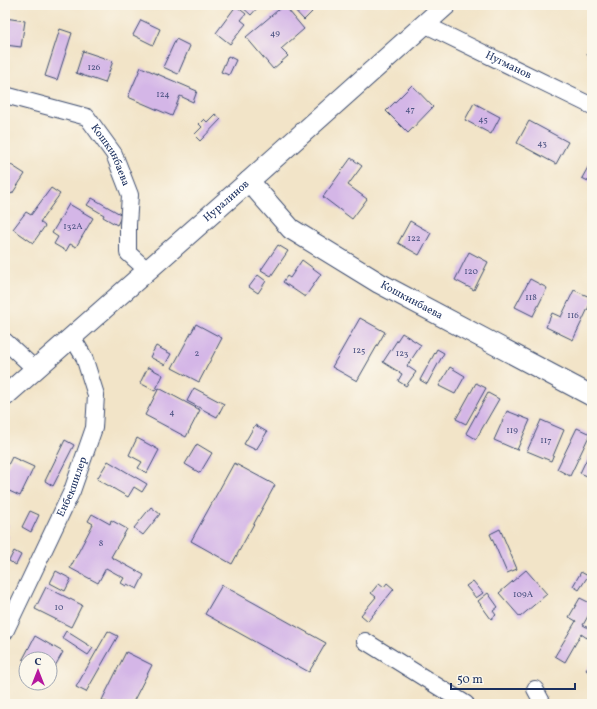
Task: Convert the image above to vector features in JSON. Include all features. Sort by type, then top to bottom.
[{"type":"main road","name":"Нуралинов","points":[[5,396],[446,5]]},
{"type":"main road","name":"Кошкинбаева","points":[[248,181],[291,229],[379,283],[592,396]]},
{"type":"street","name":"Нугманов","points":[[424,24],[592,106]]},
{"type":"street","name":"Кошкинбаева","points":[[5,95],[86,117],[114,154],[130,195],[128,253],[148,270]]},
{"type":"street","name":"Енбекшилер","points":[[5,632],[72,491],[94,428],[96,395],[84,357],[72,337]]},
{"type":"street","points":[[5,340],[35,369]]},
{"type":"street","points":[[365,641],[466,704]]},
{"type":"street","points":[[534,689],[543,704]]},
{"type":"building","points":[[240,5],[258,5],[259,6],[251,15]]},
{"type":"building","points":[[284,5],[304,29],[281,49],[288,56],[273,69],[246,37]]},
{"type":"building","points":[[290,5],[306,5],[312,12],[304,20]]},
{"type":"building","points":[[236,6],[246,14],[241,20],[246,24],[230,44],[216,33]]},
{"type":"building","points":[[5,18],[25,21],[21,47],[5,45]]},
{"type":"building","points":[[141,20],[160,29],[153,45],[133,35]]},
{"type":"building","points":[[60,29],[72,33],[57,80],[45,76]]},
{"type":"building","points":[[176,39],[190,46],[178,74],[163,67]]},
{"type":"building","points":[[592,43],[592,57],[587,55]]},
{"type":"building","points":[[83,51],[113,61],[105,83],[76,73]]},
{"type":"building","points":[[228,56],[236,60],[229,75],[221,72]]},
{"type":"building","points":[[141,67],[197,91],[193,102],[180,96],[172,116],[128,97]]},
{"type":"building","points":[[412,85],[433,107],[408,133],[386,111]]},
{"type":"building","points":[[474,103],[500,117],[491,134],[465,120]]},
{"type":"building","points":[[215,114],[221,119],[200,141],[194,135],[202,127],[199,124],[204,119],[207,122]]},
{"type":"building","points":[[529,121],[568,142],[556,164],[517,143]]},
{"type":"building","points":[[351,158],[362,166],[348,185],[367,199],[352,219],[323,197]]},
{"type":"building","points":[[592,160],[592,183],[582,178]]},
{"type":"building","points":[[5,161],[25,174],[12,194],[6,190],[9,185],[5,182]]},
{"type":"building","points":[[51,188],[60,194],[40,222],[45,226],[33,243],[13,229],[26,212],[31,215]]},
{"type":"building","points":[[92,198],[122,215],[117,225],[87,205]]},
{"type":"building","points":[[69,204],[93,218],[76,247],[70,244],[66,251],[54,244],[58,237],[52,233]]},
{"type":"building","points":[[410,221],[431,233],[419,255],[398,243]]},
{"type":"building","points":[[278,245],[288,251],[271,276],[261,270]]},
{"type":"building","points":[[469,252],[488,262],[474,290],[455,280]]},
{"type":"building","points":[[302,260],[321,274],[305,297],[283,282],[287,276],[290,278]]},
{"type":"building","points":[[258,275],[266,281],[258,293],[249,287]]},
{"type":"building","points":[[530,279],[547,288],[533,316],[515,307]]},
{"type":"building","points":[[574,290],[592,298],[592,300],[573,340],[546,327],[552,313],[561,317]]},
{"type":"building","points":[[360,318],[385,332],[357,381],[332,367]]},
{"type":"building","points":[[196,324],[222,338],[199,382],[172,368]]},
{"type":"building","points":[[402,333],[421,345],[407,366],[416,372],[406,386],[398,381],[402,374],[383,362]]},
{"type":"building","points":[[156,346],[171,354],[165,365],[150,357]]},
{"type":"building","points":[[437,349],[444,353],[427,384],[420,380]]},
{"type":"building","points":[[148,367],[163,375],[155,391],[140,383]]},
{"type":"building","points":[[450,367],[465,376],[455,394],[439,386]]},
{"type":"building","points":[[476,383],[486,388],[466,424],[456,419]]},
{"type":"building","points":[[159,388],[200,410],[186,437],[145,415]]},
{"type":"building","points":[[194,388],[224,404],[217,417],[187,401]]},
{"type":"building","points":[[488,393],[499,399],[476,439],[466,433]]},
{"type":"building","points":[[507,411],[530,420],[517,450],[494,440]]},
{"type":"building","points":[[541,420],[564,430],[551,461],[527,451]]},
{"type":"building","points":[[255,425],[267,432],[256,450],[244,444]]},
{"type":"building","points":[[577,428],[590,434],[570,476],[557,469]]},
{"type":"building","points":[[137,438],[159,450],[147,473],[138,468],[142,462],[129,455]]},
{"type":"building","points":[[65,440],[74,445],[53,486],[45,481]]},
{"type":"building","points":[[197,444],[212,453],[200,473],[185,464]]},
{"type":"building","points":[[591,450],[592,451],[592,478],[580,473]]},
{"type":"building","points":[[12,457],[34,467],[20,496],[5,489],[5,471]]},
{"type":"building","points":[[108,461],[147,484],[142,492],[134,487],[128,497],[97,479]]},
{"type":"building","points":[[234,463],[275,485],[232,564],[191,541]]},
{"type":"building","points":[[151,507],[160,514],[143,535],[134,528]]},
{"type":"building","points":[[30,511],[39,515],[31,532],[22,527]]},
{"type":"building","points":[[92,514],[110,524],[111,520],[127,529],[111,557],[144,575],[137,589],[121,583],[124,578],[106,568],[98,583],[70,568],[93,524],[88,521]]},
{"type":"building","points":[[5,523],[9,525],[5,533]]},
{"type":"building","points":[[500,529],[517,569],[507,573],[490,534]]},
{"type":"building","points":[[5,534],[9,536],[5,544]]},
{"type":"building","points":[[14,551],[21,555],[16,565],[9,561]]},
{"type":"building","points":[[526,570],[547,594],[520,617],[499,593]]},
{"type":"building","points":[[56,571],[71,579],[65,591],[50,583]]},
{"type":"building","points":[[581,572],[588,576],[579,590],[573,586]]},
{"type":"building","points":[[473,581],[483,593],[476,598],[466,586]]},
{"type":"building","points":[[379,583],[384,587],[387,583],[394,589],[368,621],[361,615],[376,597],[371,593]]},
{"type":"building","points":[[222,585],[326,643],[309,672],[205,614]]},
{"type":"building","points":[[46,587],[82,605],[71,627],[35,609]]},
{"type":"building","points":[[488,593],[498,607],[493,611],[496,615],[491,619],[478,601]]},
{"type":"building","points":[[580,598],[592,604],[592,609],[583,625],[592,630],[587,638],[581,634],[565,662],[555,656],[576,621],[569,617]]},
{"type":"building","points":[[66,631],[93,648],[88,655],[62,638]]},
{"type":"building","points":[[108,631],[118,636],[86,692],[76,687]]},
{"type":"building","points":[[35,636],[63,652],[58,661],[58,651],[27,651]]},
{"type":"building","points":[[126,652],[152,665],[132,704],[110,704],[102,700]]},
{"type":"building","points":[[592,662],[592,675],[586,670]]},
{"type":"building","points":[[5,700],[13,704],[5,704]]}]
